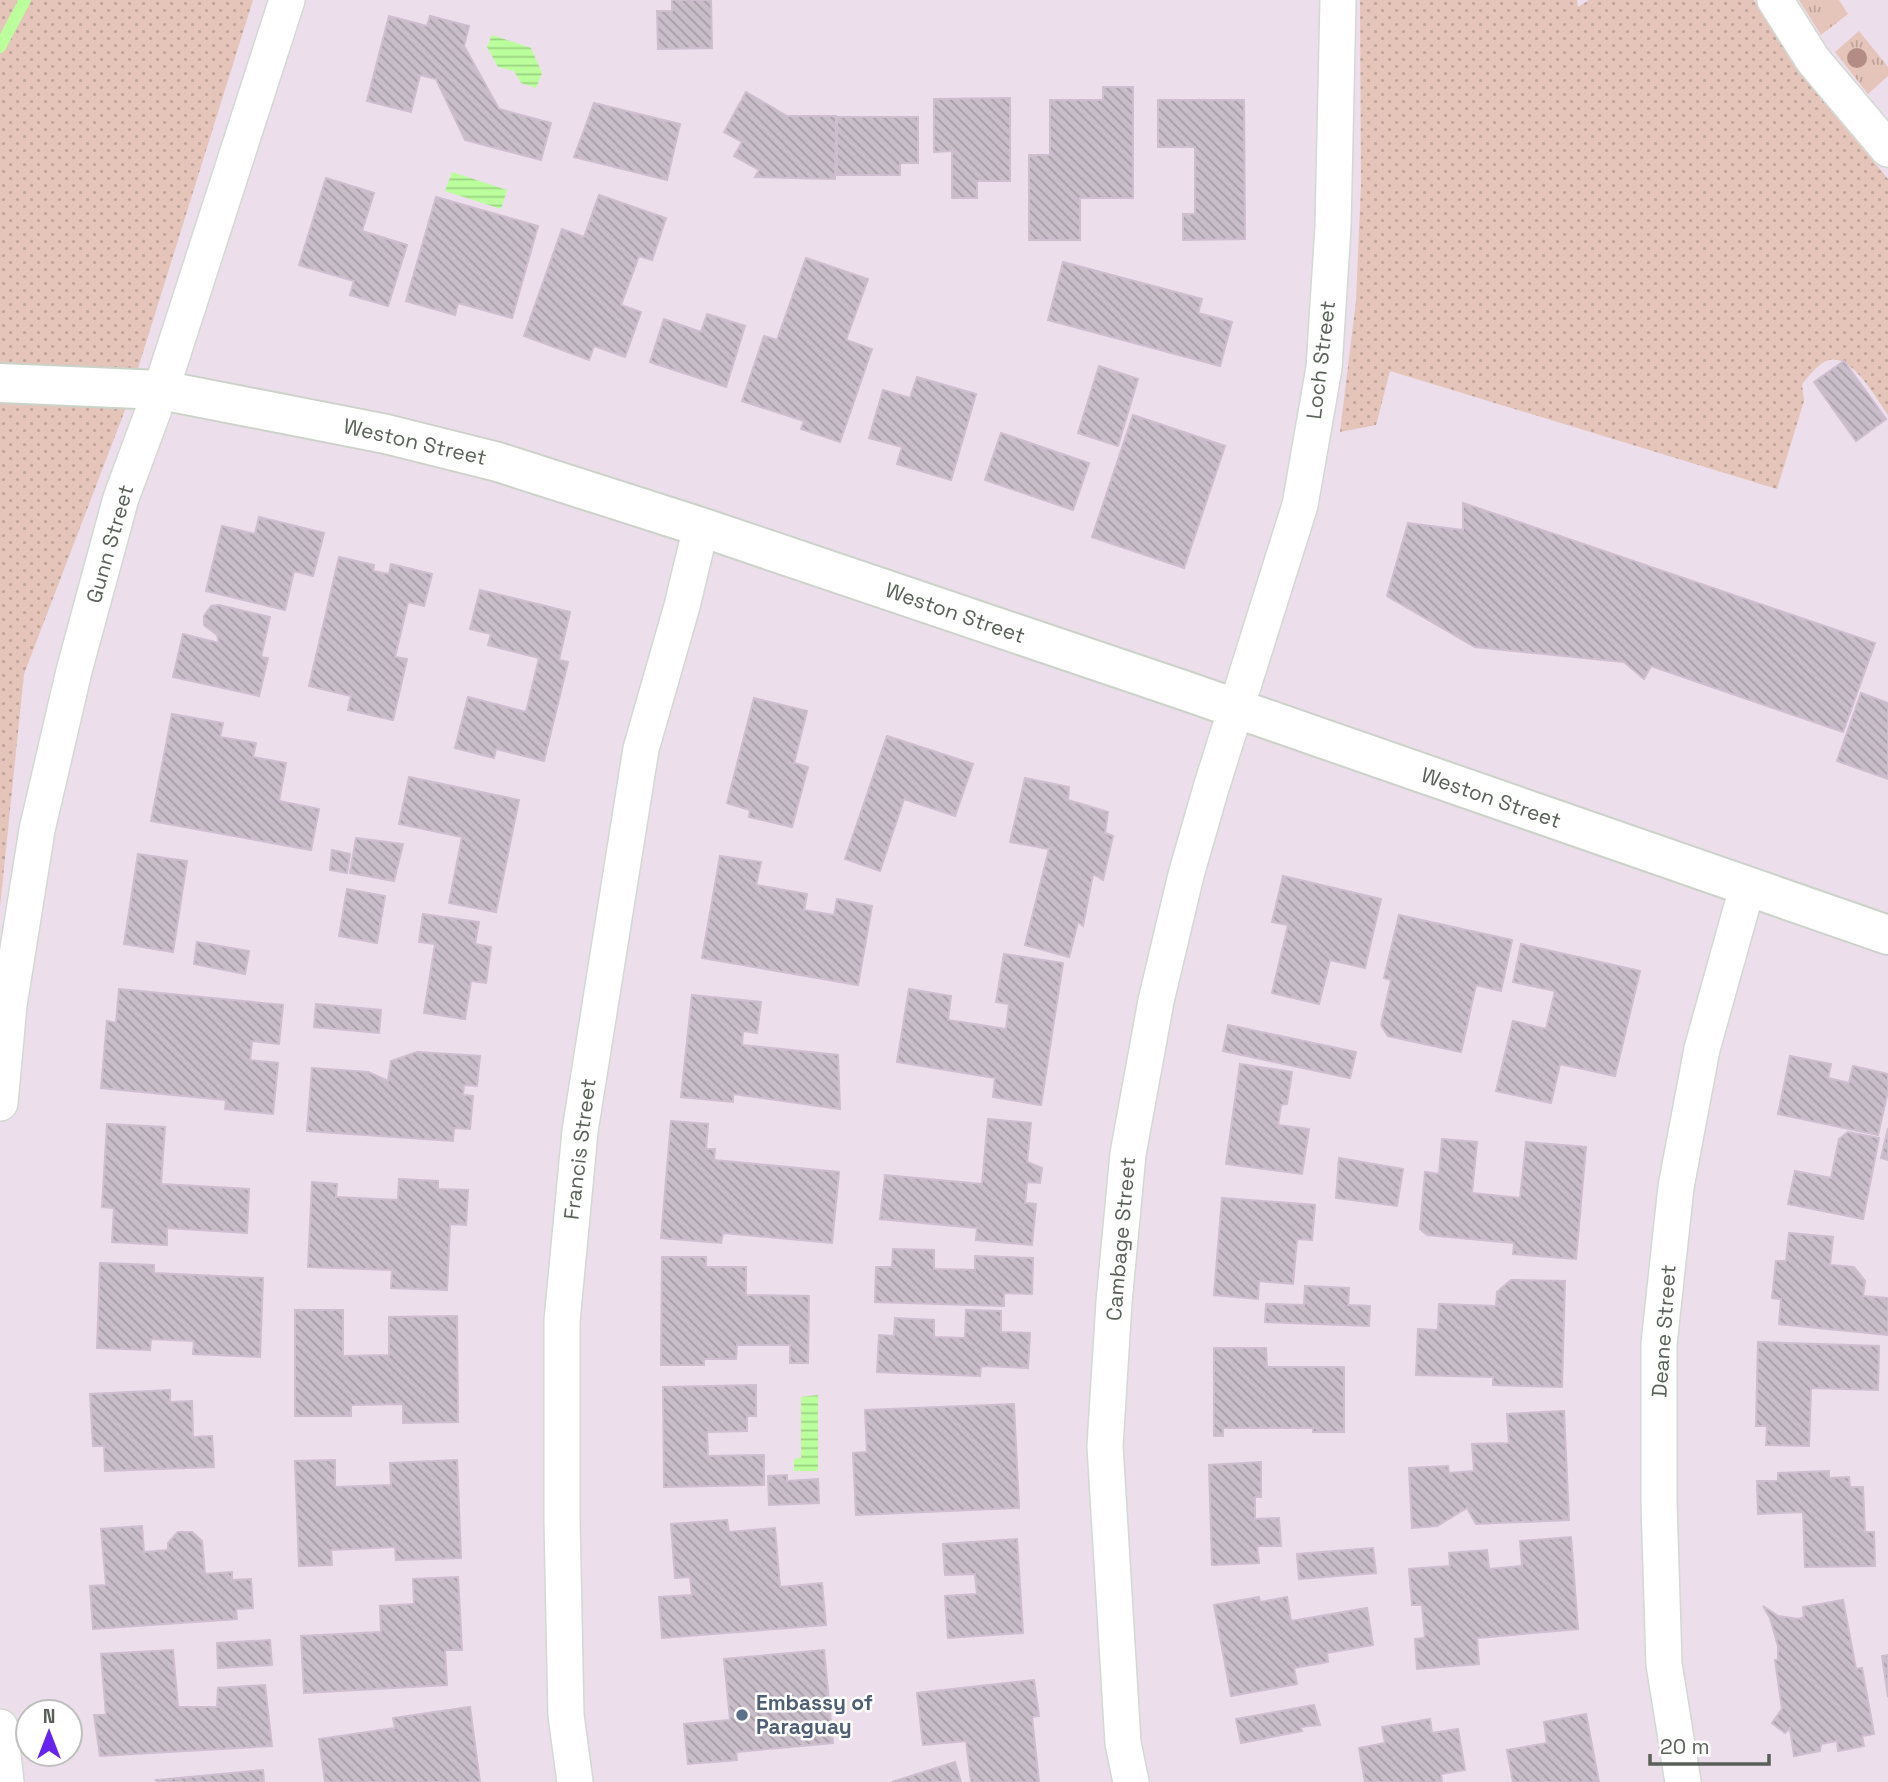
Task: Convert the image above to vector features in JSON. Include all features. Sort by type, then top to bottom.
[{"type":"street","name":"Gunn Street","points":[[0,1103],[9,1005],[37,830],[74,671],[121,498],[161,390],[287,0]]},
{"type":"street","name":"Loch Street","points":[[1237,709],[1300,505],[1324,368],[1333,227],[1338,0]]},
{"type":"street","points":[[1775,0],[1813,60],[1888,149]]},
{"type":"street","name":"Weston Street","points":[[0,383],[161,390],[386,434],[498,462],[701,527],[1237,709],[1888,935]]},
{"type":"street","name":"Francis Street","points":[[575,1782],[566,1715],[562,1321],[580,1131],[641,749],[682,606],[701,527]]},
{"type":"street","name":"Cambage Street","points":[[1131,1782],[1123,1743],[1105,1446],[1114,1302],[1128,1154],[1156,1001],[1186,875],[1210,788],[1237,709]]},
{"type":"street","name":"Deane Street","points":[[1683,1782],[1664,1664],[1659,1502],[1659,1344],[1676,1187],[1699,1062],[1747,888]]},
{"type":"street","points":[[0,1727],[6,1782]]},
{"type":"green space","points":[[0,0],[253,0],[125,410],[24,674],[0,907]]},
{"type":"green space","points":[[1360,0],[1577,0],[1578,7],[1589,0],[1754,0],[1803,77],[1888,179],[1888,415],[1862,377],[1853,369],[1835,359],[1823,363],[1802,384],[1804,401],[1777,489],[1390,371],[1376,425],[1340,432],[1356,301],[1361,185]]},
{"type":"green space","points":[[1799,0],[1839,0],[1848,14],[1821,35]]},
{"type":"green space","points":[[1859,31],[1888,67],[1888,76],[1868,94],[1835,52]]},
{"type":"shaded area","points":[[492,35],[531,48],[542,73],[536,88],[521,83],[514,71],[498,67],[487,47]]},
{"type":"shaded area","points":[[452,172],[507,190],[501,209],[445,191]]},
{"type":"shaded area","points":[[818,1395],[818,1471],[794,1471],[794,1459],[801,1458],[801,1397]]},
{"type":"building","points":[[672,0],[711,0],[712,48],[658,49],[657,11],[672,11]]},
{"type":"building","points":[[389,16],[427,26],[430,16],[469,26],[464,46],[499,109],[551,123],[541,160],[465,140],[436,79],[420,75],[411,112],[367,101]]},
{"type":"building","points":[[1103,87],[1133,87],[1133,198],[1080,198],[1080,240],[1029,240],[1029,155],[1050,155],[1050,100],[1103,100]]},
{"type":"building","points":[[746,92],[787,116],[836,116],[835,179],[755,177],[759,170],[734,156],[742,142],[724,132]]},
{"type":"building","points":[[1010,98],[1010,181],[977,181],[977,198],[952,198],[952,151],[934,152],[934,99]]},
{"type":"building","points":[[1158,100],[1244,100],[1245,239],[1183,240],[1183,214],[1195,214],[1195,147],[1158,147]]},
{"type":"building","points":[[594,103],[680,124],[667,180],[574,157]]},
{"type":"building","points":[[837,117],[918,117],[918,163],[900,163],[900,175],[837,175]]},
{"type":"building","points":[[326,178],[374,193],[362,231],[407,245],[388,306],[350,295],[354,281],[299,265]]},
{"type":"building","points":[[599,195],[666,218],[652,260],[639,256],[621,305],[641,312],[625,357],[594,346],[589,360],[524,336],[562,229],[584,237]]},
{"type":"building","points":[[436,197],[538,226],[512,318],[458,303],[455,315],[406,301]]},
{"type":"building","points":[[806,258],[868,279],[846,340],[872,349],[840,442],[801,429],[804,421],[742,401],[764,336],[777,340]]},
{"type":"building","points":[[1063,262],[1202,299],[1198,313],[1232,322],[1220,366],[1048,320]]},
{"type":"building","points":[[707,314],[745,326],[726,387],[650,362],[664,319],[701,332]]},
{"type":"building","points":[[1844,361],[1886,419],[1856,441],[1814,382]]},
{"type":"building","points":[[1099,366],[1138,379],[1118,446],[1078,433]]},
{"type":"building","points":[[917,377],[976,394],[951,480],[897,464],[902,447],[869,438],[883,390],[910,398]]},
{"type":"building","points":[[1133,415],[1225,446],[1184,568],[1092,537]]},
{"type":"building","points":[[1001,433],[1089,463],[1073,510],[985,480]]},
{"type":"building","points":[[1463,503],[1875,643],[1843,732],[1651,666],[1644,679],[1624,662],[1475,647],[1387,596],[1408,523],[1463,530]]},
{"type":"building","points":[[259,517],[324,533],[313,576],[294,571],[285,610],[206,591],[222,526],[255,534]]},
{"type":"building","points":[[339,557],[374,565],[373,571],[389,574],[391,564],[432,574],[424,606],[408,602],[395,657],[407,659],[393,720],[348,710],[351,696],[309,686]]},
{"type":"building","points":[[480,590],[570,612],[559,660],[568,662],[544,761],[496,749],[494,758],[455,748],[468,697],[526,712],[539,658],[488,645],[491,634],[470,629]]},
{"type":"building","points":[[219,605],[270,617],[261,657],[268,658],[259,696],[173,677],[183,634],[219,643],[217,635],[204,625],[204,616],[211,606]]},
{"type":"building","points":[[1861,693],[1888,703],[1888,779],[1837,761]]},
{"type":"building","points":[[754,698],[807,711],[794,763],[808,767],[792,827],[749,817],[750,810],[727,803]]},
{"type":"building","points":[[172,714],[223,723],[220,737],[256,743],[253,757],[286,763],[279,801],[319,809],[311,850],[151,821]]},
{"type":"building","points":[[887,736],[973,764],[955,816],[904,799],[880,871],[845,859]]},
{"type":"building","points":[[409,777],[519,800],[496,912],[449,903],[462,837],[399,824]]},
{"type":"building","points":[[1025,778],[1069,787],[1068,800],[1108,812],[1105,833],[1113,836],[1103,880],[1093,874],[1083,926],[1078,922],[1069,957],[1025,945],[1049,849],[1010,842]]},
{"type":"building","points":[[356,838],[403,844],[394,881],[350,873]]},
{"type":"building","points":[[332,850],[350,854],[347,873],[330,870]]},
{"type":"building","points":[[138,854],[187,861],[173,952],[124,944]]},
{"type":"building","points":[[720,856],[761,862],[756,885],[807,894],[804,910],[834,915],[837,899],[872,906],[858,985],[702,958]]},
{"type":"building","points":[[1283,876],[1381,899],[1365,968],[1330,960],[1319,1004],[1272,993],[1288,925],[1272,922]]},
{"type":"building","points":[[347,889],[385,896],[377,943],[339,936]]},
{"type":"building","points":[[423,914],[479,922],[475,944],[491,947],[486,983],[471,981],[465,1019],[424,1013],[435,944],[419,942]]},
{"type":"building","points":[[1399,915],[1512,940],[1501,991],[1476,985],[1461,1052],[1388,1036],[1381,1025],[1391,980],[1384,978]]},
{"type":"building","points":[[197,942],[249,951],[245,974],[194,964]]},
{"type":"building","points":[[1521,944],[1640,971],[1615,1076],[1560,1064],[1551,1103],[1496,1091],[1513,1021],[1546,1029],[1555,991],[1513,982]]},
{"type":"building","points":[[1004,954],[1063,963],[1041,1105],[993,1097],[995,1078],[897,1062],[909,989],[951,996],[948,1020],[1006,1029],[1009,1004],[996,1002]]},
{"type":"building","points":[[119,989],[283,1005],[279,1044],[252,1041],[250,1060],[278,1063],[273,1114],[225,1109],[226,1100],[101,1088],[107,1021],[116,1023]]},
{"type":"building","points":[[692,995],[761,1002],[757,1033],[743,1031],[742,1045],[838,1055],[840,1109],[733,1094],[733,1102],[681,1097]]},
{"type":"building","points":[[316,1004],[381,1010],[379,1033],[314,1027]]},
{"type":"building","points":[[1228,1025],[1356,1052],[1350,1078],[1223,1051]]},
{"type":"building","points":[[417,1052],[480,1056],[477,1086],[464,1085],[463,1095],[473,1096],[470,1129],[454,1128],[453,1141],[307,1131],[312,1068],[368,1072],[388,1081],[391,1061]]},
{"type":"building","points":[[1790,1056],[1831,1064],[1828,1078],[1849,1083],[1853,1066],[1888,1074],[1888,1091],[1878,1135],[1778,1114]]},
{"type":"building","points":[[1240,1064],[1292,1072],[1287,1104],[1281,1105],[1278,1125],[1309,1129],[1302,1174],[1226,1164]]},
{"type":"building","points":[[988,1119],[1031,1123],[1027,1162],[1042,1168],[1040,1183],[1027,1182],[1025,1203],[1036,1204],[1032,1245],[976,1240],[977,1228],[880,1219],[885,1175],[982,1184]]},
{"type":"building","points":[[671,1121],[708,1124],[706,1149],[715,1149],[714,1160],[839,1172],[832,1243],[723,1233],[721,1243],[661,1238]]},
{"type":"building","points":[[107,1124],[165,1127],[161,1184],[249,1189],[247,1233],[167,1228],[167,1245],[112,1242],[114,1208],[102,1207]]},
{"type":"building","points":[[1888,1128],[1888,1160],[1881,1158]]},
{"type":"building","points":[[1848,1132],[1879,1138],[1863,1219],[1788,1204],[1795,1171],[1831,1178],[1839,1139]]},
{"type":"building","points":[[1442,1139],[1477,1142],[1472,1193],[1520,1198],[1526,1142],[1586,1147],[1576,1259],[1513,1254],[1514,1243],[1427,1235],[1420,1229],[1425,1172],[1439,1174]]},
{"type":"building","points":[[1339,1158],[1403,1169],[1397,1206],[1336,1198]]},
{"type":"building","points":[[399,1179],[438,1181],[438,1189],[468,1190],[466,1225],[450,1224],[447,1290],[391,1288],[392,1270],[308,1267],[312,1182],[337,1184],[336,1197],[398,1200]]},
{"type":"building","points":[[1222,1198],[1315,1205],[1312,1240],[1297,1239],[1293,1284],[1259,1281],[1258,1299],[1214,1295]]},
{"type":"building","points":[[1789,1233],[1833,1237],[1830,1265],[1854,1267],[1865,1281],[1863,1296],[1888,1298],[1888,1335],[1779,1324],[1781,1299],[1772,1298],[1776,1261],[1786,1261]]},
{"type":"building","points":[[893,1249],[934,1250],[934,1269],[975,1270],[975,1256],[1033,1258],[1032,1294],[1004,1293],[1004,1306],[875,1302],[876,1267],[892,1267]]},
{"type":"building","points":[[662,1257],[706,1257],[706,1267],[746,1267],[746,1295],[809,1296],[808,1363],[790,1363],[790,1345],[737,1345],[736,1359],[704,1359],[704,1365],[661,1365]]},
{"type":"building","points":[[100,1263],[154,1265],[154,1273],[263,1278],[260,1357],[193,1354],[194,1341],[151,1339],[150,1350],[97,1348]]},
{"type":"building","points":[[1511,1280],[1565,1281],[1562,1387],[1493,1385],[1493,1377],[1416,1375],[1418,1329],[1438,1330],[1439,1304],[1496,1306],[1497,1292]]},
{"type":"building","points":[[1305,1286],[1349,1288],[1348,1305],[1370,1306],[1369,1326],[1265,1322],[1266,1304],[1304,1305]]},
{"type":"building","points":[[295,1310],[343,1310],[343,1356],[389,1355],[389,1317],[457,1316],[458,1422],[403,1423],[403,1404],[351,1405],[351,1416],[295,1416]]},
{"type":"building","points":[[966,1310],[1001,1311],[1001,1332],[1030,1333],[1028,1368],[981,1366],[980,1376],[877,1372],[879,1335],[894,1336],[895,1318],[934,1320],[934,1337],[965,1338]]},
{"type":"building","points":[[1758,1342],[1879,1346],[1878,1390],[1811,1388],[1809,1446],[1766,1445],[1767,1426],[1756,1426]]},
{"type":"building","points":[[1214,1348],[1266,1348],[1267,1367],[1344,1367],[1344,1432],[1313,1432],[1313,1428],[1223,1428],[1223,1436],[1214,1436]]},
{"type":"building","points":[[756,1385],[756,1416],[747,1416],[747,1431],[707,1432],[708,1456],[764,1455],[764,1485],[664,1487],[663,1387]]},
{"type":"building","points":[[170,1390],[170,1402],[192,1401],[193,1437],[212,1436],[214,1467],[105,1471],[104,1446],[93,1446],[90,1394]]},
{"type":"building","points":[[1014,1404],[1019,1508],[856,1515],[853,1453],[867,1452],[865,1410]]},
{"type":"building","points":[[1564,1411],[1569,1520],[1476,1524],[1467,1508],[1437,1526],[1412,1528],[1409,1468],[1448,1466],[1449,1473],[1474,1471],[1472,1444],[1509,1443],[1507,1414]]},
{"type":"building","points":[[335,1460],[335,1487],[391,1485],[390,1463],[457,1460],[461,1558],[396,1560],[395,1547],[331,1550],[332,1565],[299,1566],[295,1461]]},
{"type":"building","points":[[1261,1462],[1261,1497],[1255,1497],[1255,1519],[1279,1518],[1281,1546],[1257,1546],[1259,1563],[1212,1565],[1209,1465]]},
{"type":"building","points":[[1829,1471],[1829,1478],[1849,1477],[1850,1487],[1863,1487],[1865,1532],[1874,1532],[1875,1566],[1805,1567],[1803,1512],[1758,1514],[1757,1481],[1778,1481],[1778,1473]]},
{"type":"building","points":[[787,1475],[787,1481],[818,1479],[819,1503],[769,1505],[768,1476]]},
{"type":"building","points":[[727,1520],[729,1532],[775,1528],[780,1587],[822,1583],[826,1625],[662,1638],[659,1597],[692,1595],[690,1577],[675,1578],[671,1524]]},
{"type":"building","points":[[142,1526],[144,1552],[168,1550],[168,1543],[178,1532],[192,1532],[202,1541],[205,1574],[232,1572],[232,1580],[251,1579],[253,1608],[236,1609],[237,1619],[93,1629],[90,1586],[106,1585],[101,1529]]},
{"type":"building","points":[[1571,1537],[1578,1629],[1477,1638],[1479,1664],[1417,1669],[1415,1639],[1425,1638],[1422,1605],[1412,1605],[1409,1569],[1450,1566],[1449,1553],[1487,1550],[1489,1569],[1522,1566],[1520,1541]]},
{"type":"building","points":[[1017,1539],[1023,1633],[948,1638],[945,1596],[977,1594],[975,1574],[945,1575],[943,1544]]},
{"type":"building","points":[[1373,1548],[1376,1573],[1299,1579],[1297,1554]]},
{"type":"building","points":[[458,1577],[462,1650],[445,1650],[447,1685],[304,1693],[301,1636],[381,1632],[380,1606],[414,1604],[413,1579]]},
{"type":"building","points":[[1259,1597],[1260,1602],[1287,1597],[1291,1621],[1367,1608],[1373,1645],[1327,1653],[1328,1662],[1294,1668],[1297,1684],[1231,1696],[1214,1605]]},
{"type":"building","points":[[1843,1600],[1856,1669],[1862,1668],[1874,1734],[1862,1736],[1864,1746],[1838,1751],[1837,1741],[1821,1744],[1820,1751],[1794,1756],[1790,1728],[1785,1733],[1772,1723],[1782,1709],[1775,1660],[1778,1660],[1778,1646],[1770,1618],[1763,1606],[1778,1616],[1799,1619],[1804,1617],[1803,1607]]},
{"type":"building","points":[[270,1640],[272,1665],[218,1668],[217,1643]]},
{"type":"building","points":[[173,1650],[178,1707],[217,1707],[218,1688],[265,1685],[272,1746],[100,1756],[94,1715],[106,1715],[101,1654]]},
{"type":"building","points":[[824,1650],[833,1743],[736,1752],[737,1760],[688,1764],[684,1724],[730,1720],[724,1659]]},
{"type":"building","points":[[1888,1655],[1888,1697],[1882,1656]]},
{"type":"building","points":[[1034,1680],[1039,1716],[1032,1717],[1039,1782],[971,1782],[966,1741],[923,1745],[917,1693]]},
{"type":"building","points":[[1314,1705],[1320,1725],[1300,1727],[1302,1731],[1241,1743],[1236,1719]]},
{"type":"building","points":[[470,1707],[480,1782],[325,1782],[319,1739],[395,1728],[393,1718]]},
{"type":"building","points":[[1586,1714],[1599,1782],[1513,1782],[1507,1750],[1547,1743],[1544,1722]]},
{"type":"building","points":[[1430,1719],[1432,1733],[1458,1729],[1465,1770],[1441,1774],[1442,1782],[1365,1782],[1359,1748],[1385,1743],[1382,1727]]},
{"type":"building","points":[[955,1762],[961,1782],[892,1782]]},
{"type":"building","points":[[263,1770],[264,1782],[156,1780]]},
{"type":"waterway","points":[[0,47],[25,0]]},
{"type":"place","name":"Embassy of Paraguay","points":[[742,1715]]}]
